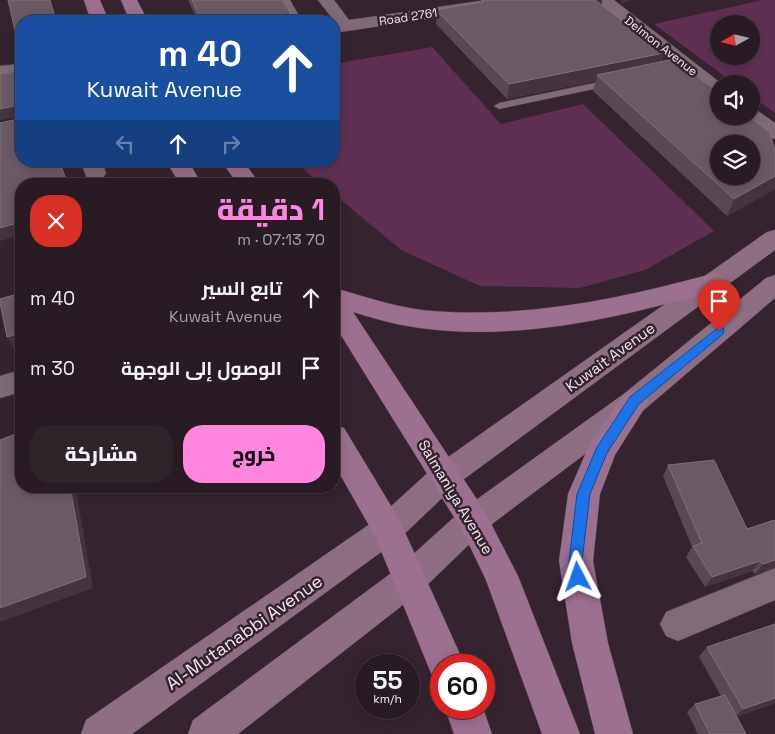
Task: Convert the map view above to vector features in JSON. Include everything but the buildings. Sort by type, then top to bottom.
[{"type":"main road","points":[[92,0],[98,15]]},
{"type":"main road","points":[[129,0],[136,15]]},
{"type":"main road","points":[[181,167],[187,178]]},
{"type":"main road","points":[[236,167],[244,178]]},
{"type":"main road","name":"Kuwait Avenue","points":[[388,529],[446,476],[775,238]]},
{"type":"main road","points":[[340,299],[373,310],[412,317],[473,322],[525,319],[586,312],[671,295],[714,282]]},
{"type":"main road","points":[[207,734],[410,579],[473,520],[635,401],[775,284]]},
{"type":"main road","name":"Salmaniya Avenue","points":[[340,312],[473,520],[501,576],[561,734]]},
{"type":"main road","points":[[614,734],[590,643],[576,561],[584,494],[602,450],[635,401]]},
{"type":"main road","points":[[340,447],[388,529],[441,654]]},
{"type":"main road","name":"Al-Mutanabbi Avenue","points":[[100,734],[388,529]]},
{"type":"main road","points":[[468,719],[473,734]]},
{"type":"street","points":[[326,0],[336,15]]},
{"type":"street","points":[[338,0],[344,26]]},
{"type":"street","name":"Road 2761","points":[[344,26],[520,0]]},
{"type":"street","name":"Delmon Avenue","points":[[604,0],[682,68],[710,85]]},
{"type":"street","points":[[0,72],[15,71]]},
{"type":"street","points":[[760,122],[775,133]]},
{"type":"street","points":[[0,387],[15,383]]},
{"type":"street","points":[[678,624],[775,584]]},
{"type":"lane","points":[[285,0],[294,15]]},
{"type":"lane","points":[[499,106],[621,81]]},
{"type":"shaded area","points":[[763,0],[775,0],[775,113],[760,102],[760,75],[723,75],[654,24]]},
{"type":"shaded area","points":[[432,47],[501,124],[583,104],[714,231],[645,270],[580,288],[480,286],[401,250],[340,199],[340,178],[314,178],[301,167],[340,167],[340,63]]},
{"type":"route","points":[[578,577],[576,561],[584,494],[602,450],[635,401],[719,331]]}]
